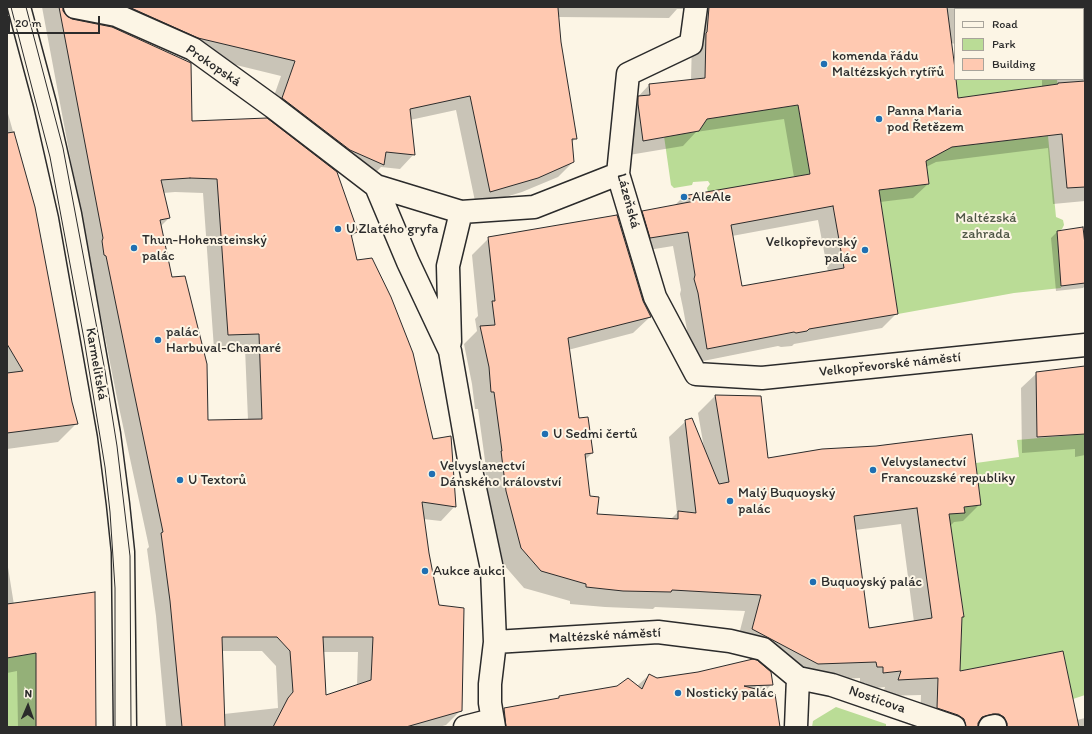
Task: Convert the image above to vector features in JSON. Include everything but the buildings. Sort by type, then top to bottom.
[{"type":"street","name":"Karmelitská","points":[[19,7],[45,104],[70,214],[109,434],[123,552],[126,727]]},
{"type":"street","name":"Prokopská","points":[[75,7],[116,15],[193,49],[273,107],[376,186]]},
{"type":"street","name":"Lázeňská","points":[[696,7],[691,44],[628,74],[618,174],[655,297],[696,374]]},
{"type":"street","points":[[376,186],[461,212],[534,207],[618,174]]},
{"type":"street","points":[[376,186],[408,262],[450,351]]},
{"type":"street","points":[[461,212],[448,266],[450,351],[470,465],[492,569],[495,642],[490,684],[490,703],[493,723],[465,727]]},
{"type":"street","name":"Velkopřevorské náměstí","points":[[696,374],[762,378],[1085,345]]},
{"type":"street","name":"Maltézské náměstí","points":[[495,642],[658,632],[730,641],[763,650]]},
{"type":"street","name":"Nosticova","points":[[763,650],[798,678],[832,685],[954,727]]},
{"type":"street","points":[[796,727],[798,678]]},
{"type":"green space","points":[[956,80],[1057,80],[1058,88],[1043,86],[958,98]]},
{"type":"green space","points":[[798,105],[810,174],[708,192],[707,188],[710,184],[708,181],[693,182],[692,185],[674,188],[671,185],[664,136],[686,129],[687,133],[698,131],[702,127],[697,120]]},
{"type":"green space","name":"Maltézská zahrada","points":[[1048,136],[1056,217],[1063,220],[1064,225],[1062,229],[1057,232],[1061,288],[1014,293],[898,314],[879,190],[929,184],[925,157],[942,148]]},
{"type":"green space","points":[[1085,434],[1085,695],[1073,699],[1063,651],[960,671],[962,617],[964,616],[949,514],[964,513],[964,507],[981,505],[976,463],[1019,457],[1017,440]]},
{"type":"green space","points":[[36,601],[36,727],[7,727],[7,658],[18,656],[12,603]]},
{"type":"green space","points":[[836,707],[886,724],[886,727],[812,727],[813,721]]},
{"type":"tram line","points":[[11,7],[50,157],[84,339],[105,467],[110,512],[115,588],[115,727]]},
{"type":"tram line","points":[[26,7],[63,148],[105,371],[117,446],[130,556],[131,727]]},
{"type":"place","name":"komenda řádu Maltézských rytířů","points":[[824,64]]},
{"type":"place","name":"Panna Maria pod Řetězem","points":[[879,119]]},
{"type":"place","name":"AleAle","points":[[684,197]]},
{"type":"place","name":"U Zlatého gryfa","points":[[338,229]]},
{"type":"place","name":"Thun-Hohensteinský palác","points":[[134,248]]},
{"type":"place","name":"Velkopřevorský palác","points":[[865,250]]},
{"type":"place","name":"palác Harbuval-Chamaré","points":[[158,340]]},
{"type":"place","name":"U Sedmi čertů","points":[[545,434]]},
{"type":"place","name":"Velvyslanectví Francouzské republiky","points":[[873,470]]},
{"type":"place","name":"Velvyslanectví Dánského království","points":[[432,474]]},
{"type":"place","name":"U Textorů","points":[[180,480]]},
{"type":"place","name":"Malý Buquoyský palác","points":[[730,501]]},
{"type":"place","name":"Aukce aukci","points":[[425,571]]},
{"type":"place","name":"Buquoyský palác","points":[[813,582]]},
{"type":"place","name":"Nostický palác","points":[[678,693]]}]
